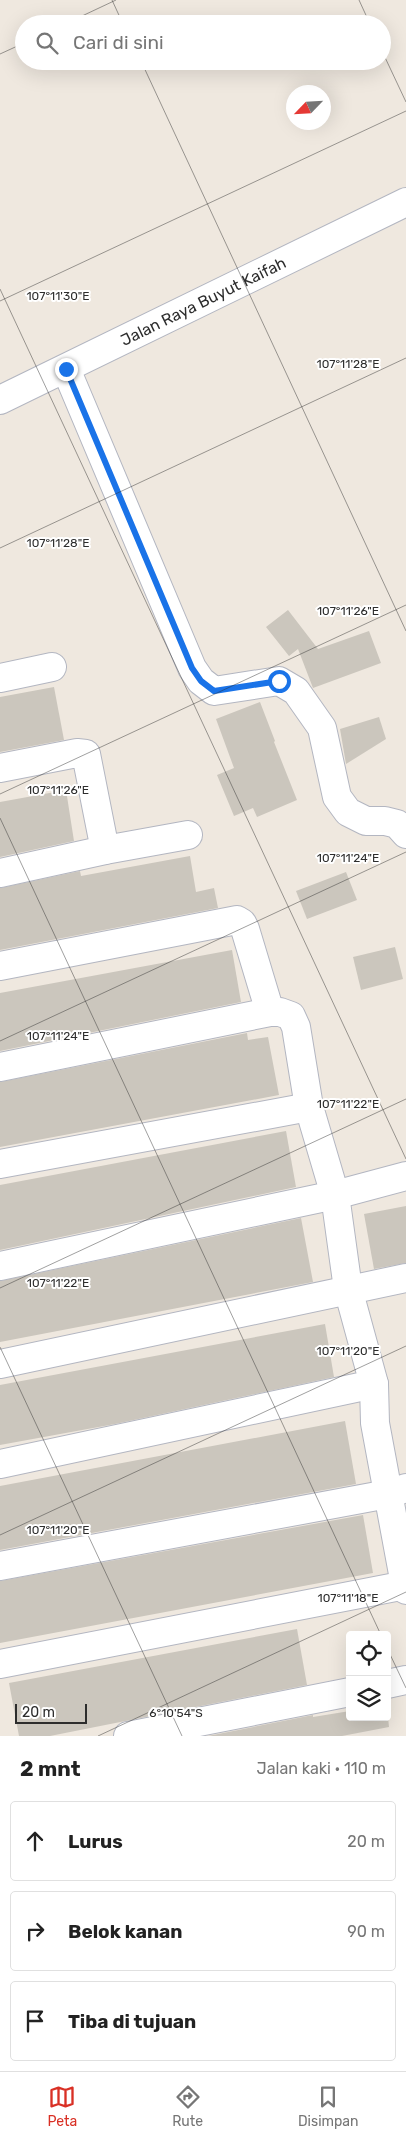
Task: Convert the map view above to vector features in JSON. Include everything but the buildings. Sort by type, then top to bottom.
[{"type":"street","name":"Jalan Raya Buyut Kaifah","points":[[0,400],[406,202]]},
{"type":"street","points":[[66,369],[192,668],[201,681],[214,691],[279,681],[296,691],[322,728],[337,797],[348,812],[366,820],[385,820],[397,824],[406,834]]},
{"type":"street","points":[[0,678],[52,667]]},
{"type":"street","points":[[0,768],[77,753],[86,754],[105,850]]},
{"type":"street","points":[[0,873],[105,850],[188,835]]},
{"type":"street","points":[[0,966],[237,920],[242,922],[245,929],[270,1012]]},
{"type":"street","points":[[0,1067],[270,1012],[287,1014],[295,1021],[309,1107],[335,1195],[348,1290],[374,1384],[375,1423],[397,1491],[406,1587],[0,1664]]},
{"type":"street","points":[[0,1164],[309,1107]]},
{"type":"street","points":[[0,1266],[335,1195],[406,1176]]},
{"type":"street","points":[[0,1364],[406,1278]]},
{"type":"street","points":[[0,1464],[374,1384]]},
{"type":"street","points":[[0,1566],[397,1491]]},
{"type":"street","points":[[391,1683],[406,1680]]},
{"type":"street","points":[[128,1736],[346,1693]]},
{"type":"route","points":[[66,369],[192,668],[201,681],[214,691],[279,681]]}]
